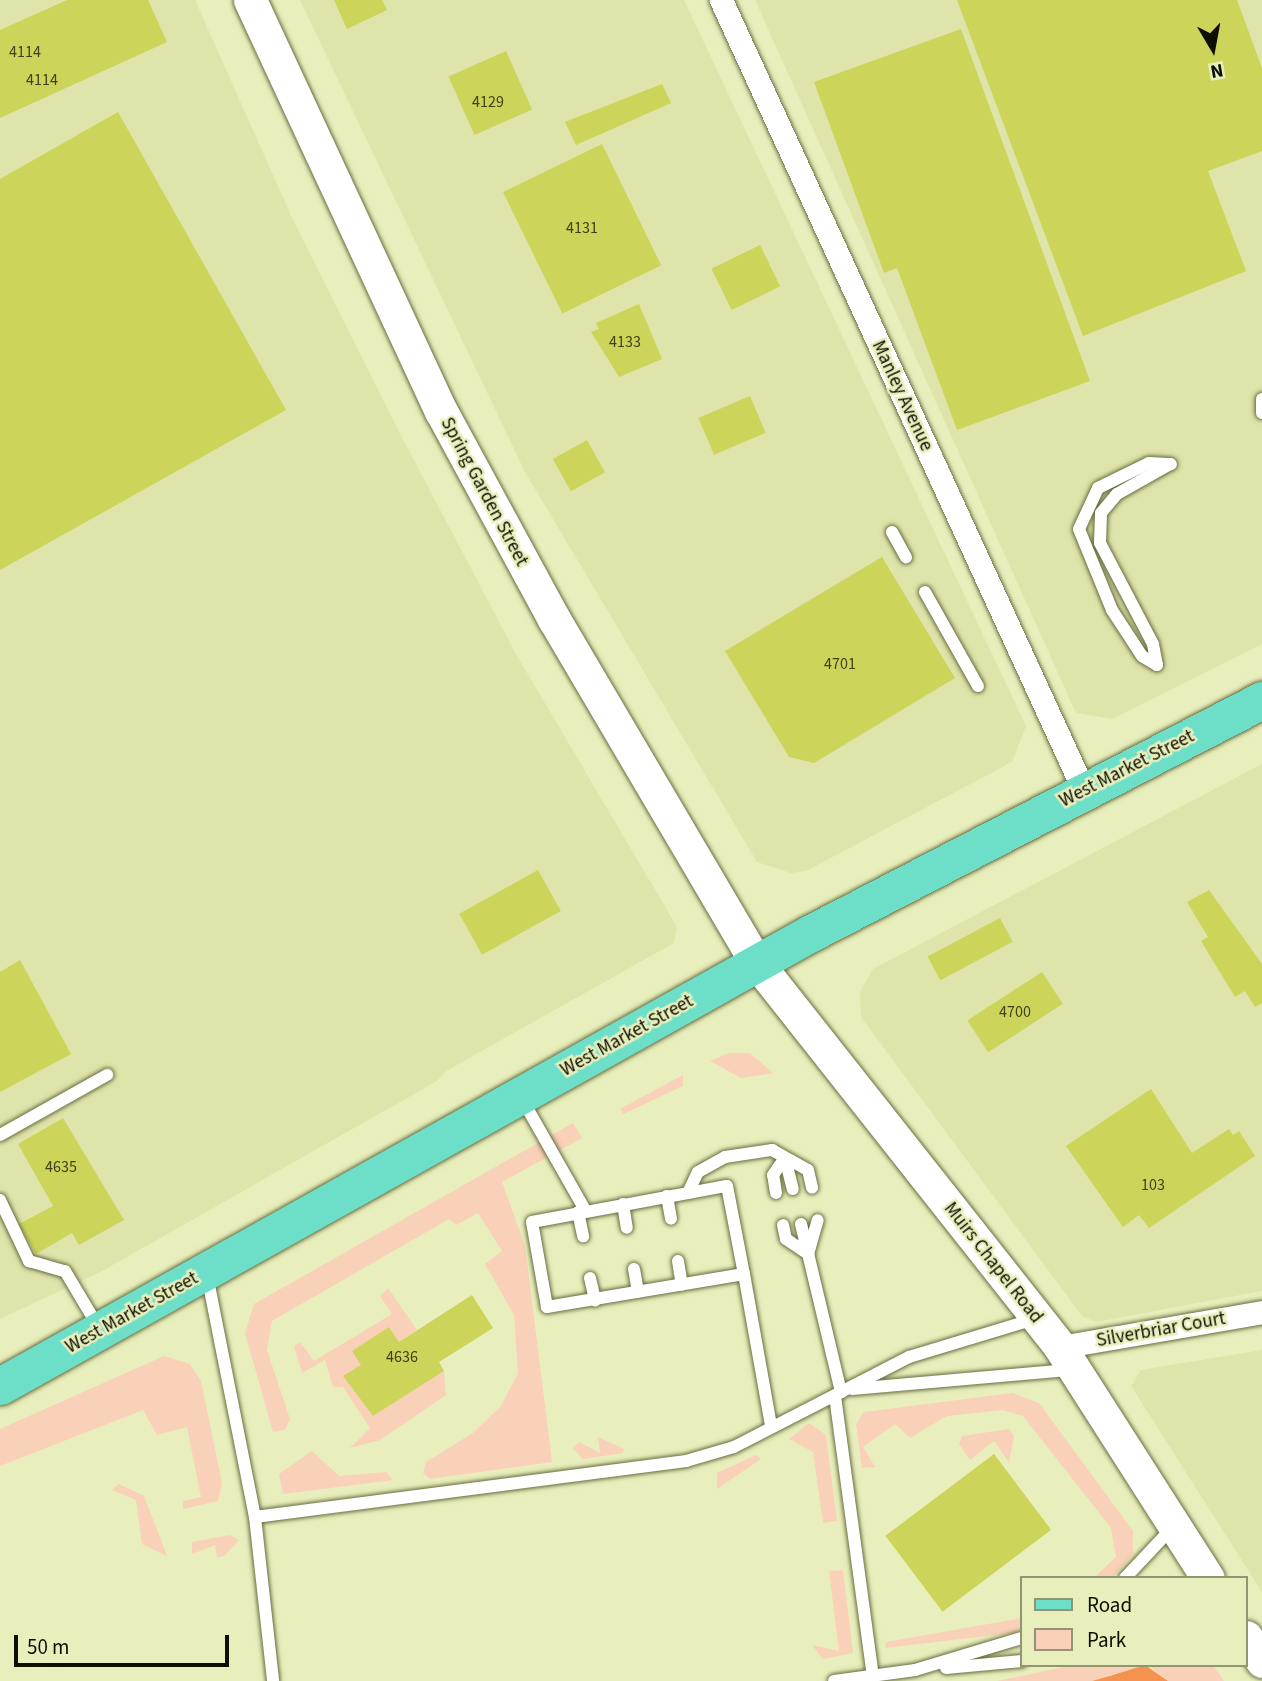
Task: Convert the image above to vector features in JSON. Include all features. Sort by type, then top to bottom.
[{"type":"main road","name":"Spring Garden Street","points":[[250,0],[441,411],[554,619],[757,963]]},
{"type":"main road","name":"West Market Street","points":[[0,1386],[757,963],[1262,700]]},
{"type":"main road","name":"Muirs Chapel Road","points":[[757,963],[1067,1359],[1205,1576]]},
{"type":"main road","points":[[1248,1640],[1262,1661]]},
{"type":"street","name":"Manley Avenue","points":[[721,0],[1084,791]]},
{"type":"street","name":"Silverbriar Court","points":[[1067,1359],[1262,1312]]},
{"type":"lane","points":[[1262,398],[1262,413]]},
{"type":"lane","points":[[1149,463],[1171,464],[1116,494],[1101,513],[1100,543],[1153,644],[1157,665],[1142,656],[1112,610],[1079,529],[1098,488],[1149,463]]},
{"type":"lane","points":[[892,532],[906,557]]},
{"type":"lane","points":[[925,592],[978,686]]},
{"type":"lane","points":[[0,1135],[107,1075]]},
{"type":"lane","points":[[520,1096],[582,1211],[583,1236]]},
{"type":"lane","points":[[688,1193],[698,1172],[724,1157],[772,1150],[808,1170],[812,1188]]},
{"type":"lane","points":[[785,1158],[793,1189]]},
{"type":"lane","points":[[776,1193],[773,1175],[785,1158]]},
{"type":"lane","points":[[744,1274],[547,1307],[532,1222],[727,1186],[744,1274],[771,1425]]},
{"type":"lane","points":[[667,1196],[671,1219]]},
{"type":"lane","points":[[0,1200],[29,1261],[65,1271],[101,1331]]},
{"type":"lane","points":[[623,1204],[627,1228]]},
{"type":"lane","points":[[808,1254],[818,1220]]},
{"type":"lane","points":[[801,1224],[841,1392],[873,1676]]},
{"type":"lane","points":[[783,1225],[786,1239],[808,1254]]},
{"type":"lane","points":[[678,1261],[682,1285]]},
{"type":"lane","points":[[634,1269],[638,1292]]},
{"type":"lane","points":[[206,1271],[255,1517],[274,1681]]},
{"type":"lane","points":[[590,1278],[595,1300]]},
{"type":"lane","points":[[255,1517],[686,1461],[734,1447],[771,1425],[909,1357],[1037,1318]]},
{"type":"lane","points":[[841,1392],[1067,1359]]},
{"type":"lane","points":[[1127,1576],[1174,1525]]},
{"type":"lane","points":[[915,1670],[1020,1639]]},
{"type":"lane","points":[[834,1681],[915,1670],[1020,1661]]},
{"type":"shaded area","points":[[0,0],[195,0],[294,222],[395,424],[516,654],[677,927],[674,943],[446,1071],[437,1081],[102,1271],[0,1319]]},
{"type":"shaded area","points":[[300,0],[684,0],[1026,726],[1012,762],[806,871],[791,873],[757,862],[525,472]]},
{"type":"shaded area","points":[[755,0],[1262,0],[1262,644],[1112,719],[1076,713]]},
{"type":"shaded area","points":[[1262,764],[1262,1291],[1096,1322],[1082,1316],[861,1017],[860,992],[873,969]]},
{"type":"shaded area","points":[[1262,1350],[1262,1592],[1131,1386],[1141,1370]]},
{"type":"shaded area","points":[[1148,1667],[1168,1681],[1092,1681]]},
{"type":"green space","points":[[729,1053],[750,1053],[773,1073],[741,1078],[710,1061]]},
{"type":"green space","points":[[683,1075],[683,1086],[623,1114],[620,1109]]},
{"type":"green space","points":[[573,1123],[582,1138],[502,1182],[525,1246],[552,1462],[430,1479],[423,1473],[426,1462],[473,1433],[501,1406],[518,1373],[514,1315],[485,1264],[502,1251],[478,1213],[456,1225],[449,1219],[272,1321],[267,1350],[290,1419],[285,1430],[273,1432],[245,1333],[254,1304]]},
{"type":"green space","points":[[388,1288],[417,1330],[399,1342],[389,1327],[361,1365],[344,1377],[373,1416],[444,1371],[446,1395],[380,1440],[350,1448],[370,1428],[343,1387],[333,1387],[325,1360],[302,1373],[294,1346],[300,1342],[314,1361],[392,1314],[380,1296]]},
{"type":"green space","points":[[164,1356],[190,1364],[201,1381],[222,1483],[218,1501],[183,1509],[183,1501],[201,1497],[187,1427],[157,1435],[143,1410],[0,1466],[0,1429]]},
{"type":"green space","points":[[1013,1393],[1039,1403],[1133,1531],[1133,1554],[1114,1576],[1096,1576],[1116,1557],[1111,1528],[1023,1416],[1003,1410],[947,1416],[910,1438],[895,1424],[863,1447],[875,1467],[862,1468],[856,1424],[864,1412]]},
{"type":"green space","points":[[809,1423],[826,1435],[837,1521],[823,1523],[813,1452],[789,1439]]},
{"type":"green space","points":[[1009,1429],[1014,1436],[1009,1462],[994,1441],[970,1460],[959,1444],[962,1436]]},
{"type":"green space","points":[[598,1437],[624,1449],[623,1453],[583,1459],[573,1448],[579,1442],[600,1453]]},
{"type":"green space","points":[[312,1451],[339,1476],[386,1472],[393,1480],[283,1494],[279,1474]]},
{"type":"green space","points":[[756,1455],[761,1459],[717,1489],[717,1473]]},
{"type":"green space","points":[[119,1484],[144,1496],[167,1556],[142,1544],[136,1500],[112,1490]]},
{"type":"green space","points":[[230,1535],[239,1540],[224,1556],[217,1557],[215,1545],[192,1554],[192,1542]]},
{"type":"green space","points":[[843,1570],[853,1653],[823,1659],[812,1645],[839,1651],[829,1571]]},
{"type":"green space","points":[[1020,1618],[1020,1630],[1012,1633],[885,1648],[886,1642]]},
{"type":"green space","points":[[1064,1667],[1138,1667],[1092,1681],[997,1681]]},
{"type":"green space","points":[[1151,1667],[1214,1667],[1224,1681],[1168,1681]]},
{"type":"building","points":[[67,0],[148,0],[167,42],[0,118],[0,30]]},
{"type":"building","points":[[334,0],[382,0],[387,10],[347,29]]},
{"type":"building","points":[[957,0],[1237,0],[1262,68],[1262,151],[1208,171],[1246,271],[1083,336]]},
{"type":"building","points":[[961,29],[1090,381],[957,430],[897,268],[884,273],[814,82]]},
{"type":"building","points":[[506,51],[532,109],[474,135],[448,77]]},
{"type":"building","points":[[662,84],[671,103],[576,145],[565,122]]},
{"type":"building","points":[[118,112],[286,410],[0,570],[0,179]]},
{"type":"building","points":[[602,144],[661,265],[562,314],[503,192]]},
{"type":"building","points":[[760,245],[780,286],[732,310],[711,269]]},
{"type":"building","points":[[639,304],[662,359],[619,377],[591,332],[599,329],[596,323]]},
{"type":"building","points":[[750,396],[766,433],[714,455],[698,418]]},
{"type":"building","points":[[587,440],[605,472],[571,491],[553,459]]},
{"type":"building","points":[[882,557],[955,678],[814,763],[789,757],[725,651]]},
{"type":"building","points":[[538,870],[561,911],[482,955],[459,914]]},
{"type":"building","points":[[1209,890],[1262,964],[1262,1003],[1255,1007],[1245,991],[1235,997],[1201,941],[1208,937],[1187,902]]},
{"type":"building","points":[[1000,918],[1013,942],[940,980],[928,956]]},
{"type":"building","points":[[20,960],[71,1054],[0,1092],[0,972]]},
{"type":"building","points":[[1042,972],[1063,1004],[988,1052],[967,1020]]},
{"type":"building","points":[[1151,1089],[1192,1153],[1229,1129],[1233,1135],[1239,1131],[1255,1156],[1149,1228],[1139,1215],[1123,1227],[1066,1146]]},
{"type":"building","points":[[63,1118],[124,1220],[79,1245],[72,1233],[36,1254],[19,1224],[53,1206],[18,1144]]},
{"type":"building","points":[[472,1295],[493,1328],[439,1362],[444,1371],[373,1416],[343,1376],[361,1365],[352,1351],[389,1327],[399,1342]]},
{"type":"building","points":[[994,1454],[1051,1530],[943,1612],[885,1536]]}]
